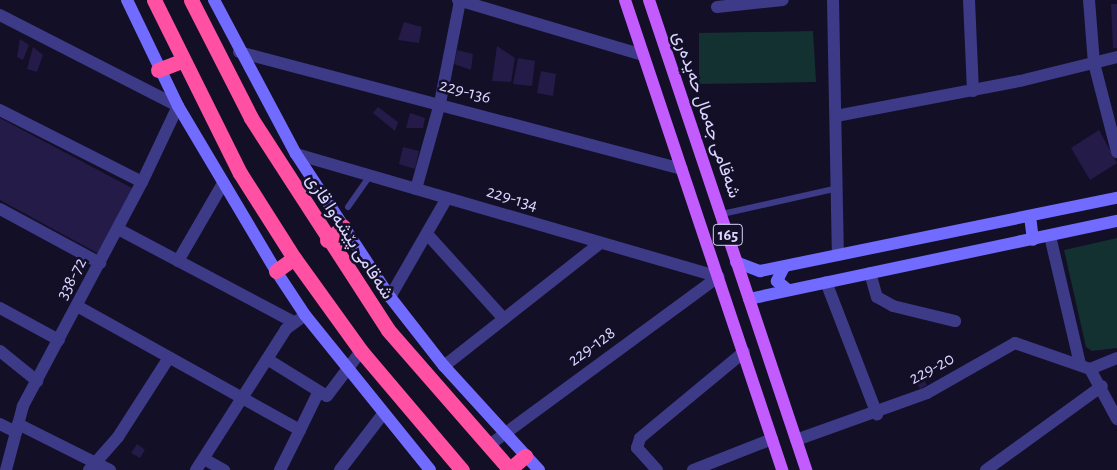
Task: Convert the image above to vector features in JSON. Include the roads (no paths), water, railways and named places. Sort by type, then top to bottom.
[{"type":"highway","points":[[154,0],[181,61],[240,173],[294,258],[361,351],[462,470]]},
{"type":"highway","name":"شەقامی پێشەوا قازی","points":[[191,0],[250,118],[327,240],[388,330],[510,470]]},
{"type":"highway","points":[[158,70],[181,61]]},
{"type":"highway","points":[[327,240],[343,227]]},
{"type":"highway","points":[[276,271],[294,258]]},
{"type":"highway","points":[[510,470],[525,456]]},
{"type":"main road","name":"165","points":[[625,0],[782,470]]},
{"type":"main road","name":"شەقامی جەمال حەیدەری","points":[[649,0],[806,470]]},
{"type":"street","points":[[127,0],[158,70],[222,185],[276,271],[300,319],[347,368],[430,470]]},
{"type":"street","points":[[214,0],[239,52],[296,154],[390,297],[444,366],[539,470]]},
{"type":"street","points":[[416,189],[440,103],[459,0],[642,55]]},
{"type":"street","points":[[717,6],[733,3],[783,0]]},
{"type":"street","points":[[833,0],[838,255]]},
{"type":"street","points":[[969,0],[973,91]]},
{"type":"street","points":[[1089,0],[1094,63],[1117,152]]},
{"type":"street","points":[[0,15],[178,106]]},
{"type":"street","name":"229-136","points":[[239,52],[440,103],[682,170]]},
{"type":"street","points":[[836,116],[973,91],[1117,57]]},
{"type":"street","name":"338-72","points":[[6,470],[17,428],[37,381],[118,229],[178,106]]},
{"type":"street","points":[[0,110],[142,182]]},
{"type":"street","name":"229-134","points":[[296,154],[369,177],[718,277]]},
{"type":"street","points":[[178,261],[222,185]]},
{"type":"street","points":[[390,297],[428,235],[447,198]]},
{"type":"street","points":[[736,262],[753,271],[784,266],[1117,198]]},
{"type":"street","points":[[0,209],[100,262]]},
{"type":"street","points":[[1030,216],[1033,240]]},
{"type":"street","points":[[748,299],[1117,221]]},
{"type":"street","points":[[118,229],[178,261],[300,319]]},
{"type":"street","points":[[428,235],[504,319]]},
{"type":"street","points":[[1050,236],[1085,367],[1102,386],[1117,419]]},
{"type":"street","points":[[444,366],[599,244]]},
{"type":"street","points":[[784,266],[777,281],[788,290]]},
{"type":"street","points":[[870,273],[876,297],[893,306],[955,321]]},
{"type":"street","name":"229-128","points":[[488,446],[718,277]]},
{"type":"street","points":[[826,282],[877,414]]},
{"type":"street","points":[[77,306],[242,401],[300,430]]},
{"type":"street","points":[[0,308],[59,340]]},
{"type":"street","points":[[196,470],[242,401],[266,359],[300,319]]},
{"type":"street","name":"229-20","points":[[796,440],[877,414],[927,394],[1015,343],[1085,367]]},
{"type":"street","points":[[0,351],[37,381]]},
{"type":"street","points":[[266,359],[318,393],[330,394],[361,351]]},
{"type":"street","points":[[657,470],[637,448],[640,438],[744,352]]},
{"type":"street","points":[[1085,367],[1117,358]]},
{"type":"street","points":[[94,466],[168,359]]},
{"type":"street","points":[[986,470],[1102,386]]},
{"type":"street","points":[[280,470],[318,393]]},
{"type":"street","points":[[340,470],[383,414]]},
{"type":"street","points":[[0,424],[17,428],[94,466],[110,470]]},
{"type":"street","points":[[693,470],[772,439]]},
{"type":"street","points":[[204,459],[224,470]]},
{"type":"lane","points":[[348,207],[369,177]]},
{"type":"lane","points":[[722,214],[838,188]]}]
